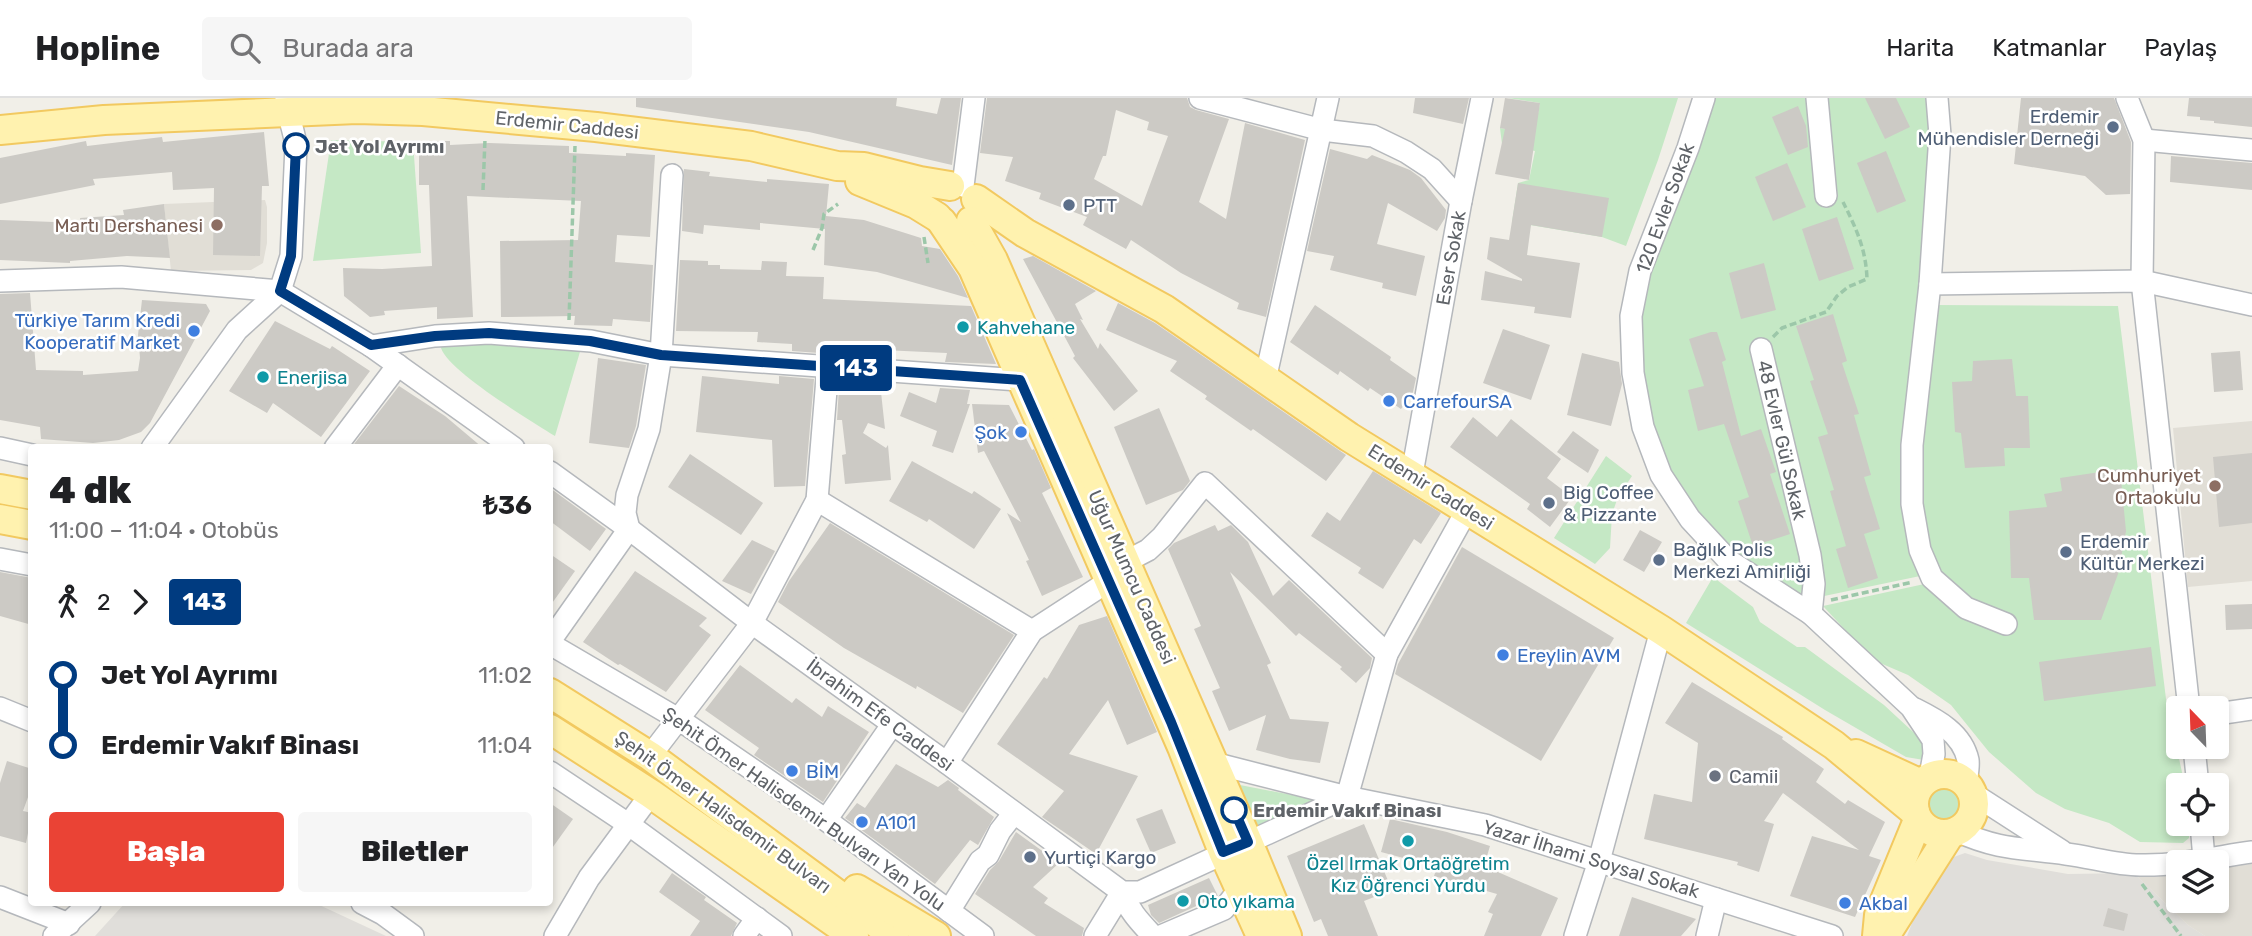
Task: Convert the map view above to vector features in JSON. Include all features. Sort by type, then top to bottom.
[{"type":"main road","name":"Erdemir Caddesi","points":[[0,130],[287,105],[383,110],[484,116],[751,146],[837,166],[864,167],[919,181],[967,202],[1164,309],[1349,437],[1661,630],[1834,745],[1916,816]]},
{"type":"main road","name":"Erdemir Caddesi","points":[[837,166],[860,181],[916,204],[934,225]]},
{"type":"main road","points":[[944,188],[967,202],[960,227],[934,225],[936,198],[944,188]]},
{"type":"main road","name":"Uğur Mumcu Caddesi","points":[[967,202],[987,245],[1117,571],[1182,747],[1287,936]]},
{"type":"main road","name":"Uğur Mumcu Caddesi","points":[[934,225],[973,268],[1020,380],[1213,763],[1236,847],[1240,888],[1261,936]]},
{"type":"main road","points":[[0,489],[28,494]]},
{"type":"main road","points":[[0,519],[28,525]]},
{"type":"main road","name":"Şehit Ömer Halisdemir Bulvarı","points":[[553,694],[650,756],[894,936]]},
{"type":"main road","name":"Şehit Ömer Halisdemir Bulvarı","points":[[553,731],[651,794],[854,936]]},
{"type":"main road","name":"Erdemir Caddesi","points":[[1834,745],[1925,780]]},
{"type":"main road","points":[[1877,936],[1879,915],[1916,816],[1913,802],[1925,780],[1949,774],[1969,788],[1973,810],[1970,818],[1954,832],[1885,936]]},
{"type":"main road","points":[[716,804],[767,828],[815,863],[936,936]]},
{"type":"main road","points":[[1916,816],[1931,831],[1954,832]]},
{"type":"main road","name":"Şehit Ömer Halisdemir Bulvarı","points":[[702,829],[741,873],[821,936]]},
{"type":"street","points":[[967,202],[974,98]]},
{"type":"street","name":"Eser Sokak","points":[[1200,98],[1322,130],[1373,136],[1406,152],[1432,169],[1461,201],[1412,474]]},
{"type":"street","points":[[1265,380],[1328,98]]},
{"type":"street","points":[[1461,201],[1482,98]]},
{"type":"street","name":"120 Evler Sokak","points":[[1703,98],[1688,148],[1640,271],[1631,316],[1633,373],[1643,428],[1661,475],[1690,519],[1728,560],[1812,609],[1911,707],[1933,740],[1934,754],[1925,780]]},
{"type":"street","points":[[1817,98],[1826,196]]},
{"type":"street","points":[[1937,98],[1940,135],[1930,284],[1912,457],[1912,504],[1920,550],[1932,578],[1965,608],[2006,624]]},
{"type":"street","points":[[2127,98],[2144,140],[2142,281],[2188,696]]},
{"type":"street","points":[[155,444],[237,330],[280,291],[291,256],[296,146],[295,131],[287,105]]},
{"type":"street","points":[[2144,140],[2252,150]]},
{"type":"street","points":[[553,639],[629,529],[625,513],[627,495],[649,429],[661,355],[672,175]]},
{"type":"street","points":[[0,281],[121,277],[280,291],[371,345],[507,444]]},
{"type":"street","points":[[1930,284],[2142,281],[2252,305]]},
{"type":"street","points":[[371,345],[435,336],[489,333],[590,341],[661,355],[1020,380]]},
{"type":"street","name":"48 Evler Gül Sokak","points":[[1761,349],[1810,555],[1814,583],[1812,609]]},
{"type":"street","points":[[338,444],[398,365]]},
{"type":"street","points":[[650,756],[752,624],[817,500],[828,366]]},
{"type":"street","points":[[0,448],[28,453]]},
{"type":"street","name":"İbrahim Efe Caddesi","points":[[553,474],[752,624],[1122,892]]},
{"type":"street","points":[[947,763],[1032,631],[1148,550],[1162,537],[1205,483],[1387,654]]},
{"type":"street","points":[[817,500],[1032,631]]},
{"type":"street","points":[[1122,892],[1140,891],[1347,797],[1387,654],[1467,510]]},
{"type":"street","points":[[0,559],[28,564]]},
{"type":"street","points":[[1576,936],[1661,630]]},
{"type":"street","name":"Şehit Ömer Halisdemir Bulvarı Yan Yolu","points":[[553,645],[680,720],[826,820],[983,936]]},
{"type":"street","name":"120 Evler Sokak","points":[[1911,707],[1938,721],[1959,739],[1968,761],[1969,788]]},
{"type":"street","points":[[0,708],[28,719]]},
{"type":"street","points":[[2230,712],[2252,709]]},
{"type":"street","points":[[826,820],[892,725]]},
{"type":"street","name":"Yazar İlhami Soysal Sokak","points":[[1213,763],[1347,797],[1485,825],[1832,936]]},
{"type":"street","points":[[553,774],[628,824],[781,936]]},
{"type":"street","points":[[1969,788],[2066,854]]},
{"type":"street","points":[[555,936],[589,878],[651,794]]},
{"type":"street","points":[[949,911],[1014,813]]},
{"type":"street","points":[[1954,832],[1984,843],[2110,863],[2141,866],[2166,863]]},
{"type":"street","points":[[2229,855],[2252,852]]},
{"type":"street","points":[[1161,936],[1224,909],[1240,888]]},
{"type":"street","points":[[1095,936],[1122,892]]},
{"type":"street","points":[[1122,892],[1136,920],[1153,936]]},
{"type":"street","points":[[0,897],[62,930],[87,906]]},
{"type":"street","points":[[1707,936],[1716,899]]},
{"type":"street","points":[[387,909],[413,936]]},
{"type":"street","points":[[744,936],[757,918]]},
{"type":"path","points":[[483,190],[485,136]]},
{"type":"path","points":[[568,339],[575,144]]},
{"type":"path","points":[[1761,349],[1782,327],[1826,312],[1837,296],[1848,287],[1867,279],[1866,258],[1856,227],[1842,201],[1832,201],[1826,196]]},
{"type":"path","points":[[813,250],[822,228],[824,214],[838,204]]},
{"type":"path","points":[[928,263],[934,225]]},
{"type":"path","points":[[1812,609],[1932,578]]},
{"type":"path","points":[[2142,884],[2181,936]]},
{"type":"shaded area","name":"Martı Dershanesi","points":[[265,200],[267,243],[263,263],[251,270],[171,271],[164,204]]},
{"type":"shaded area","name":"Cumhuriyet Ortaokulu","points":[[2252,421],[2252,581],[2188,587],[2173,428]]},
{"type":"shaded area","points":[[1965,853],[1987,860],[2068,874],[2134,873],[2166,904],[2166,913],[2176,913],[2205,936],[1907,936],[1921,900],[1951,858]]},
{"type":"shaded area","points":[[2252,864],[2252,936],[2205,936],[2176,913],[2229,913],[2229,866]]},
{"type":"shaded area","points":[[2166,872],[2166,904],[2134,873]]},
{"type":"shaded area","points":[[122,906],[321,906],[386,936],[95,936]]},
{"type":"green space","points":[[1508,98],[1678,98],[1626,246],[1602,237],[1512,222],[1518,183],[1529,180],[1535,151],[1502,144],[1500,128],[1534,134],[1540,103]]},
{"type":"green space","points":[[1709,98],[1930,98],[1934,147],[1906,417],[1925,575],[1805,600],[1719,542],[1672,483],[1653,433],[1632,350],[1646,274]]},
{"type":"green space","points":[[331,140],[413,142],[421,253],[313,261]]},
{"type":"green space","points":[[1934,305],[2118,306],[2166,699],[2166,760],[2179,760],[2182,773],[2166,773],[2166,836],[2189,836],[2183,843],[2140,842],[2109,823],[2065,809],[2036,793],[1989,752],[1951,705],[1908,675],[1873,660],[1823,606],[1929,583],[1965,600],[1939,579],[1919,509],[1919,447]]},
{"type":"green space","points":[[455,341],[582,345],[555,436],[458,369],[441,348],[443,343]]},
{"type":"green space","points":[[1606,456],[1632,476],[1618,497],[1612,514],[1610,548],[1595,564],[1554,538]]},
{"type":"green space","points":[[1713,577],[1753,607],[1760,622],[1797,647],[1805,647],[1884,705],[1924,742],[1924,760],[1906,757],[1686,623]]},
{"type":"green space","points":[[1240,785],[1318,800],[1258,826]]},
{"type":"green space","points":[[1944,787],[1955,792],[1960,803],[1955,814],[1944,819],[1933,814],[1928,803],[1933,792]]},
{"type":"building","points":[[636,98],[897,98],[896,106],[937,114],[941,98],[961,98],[952,165],[809,132],[636,107]]},
{"type":"building","points":[[987,98],[1187,98],[1190,107],[1196,110],[1229,119],[1199,202],[1226,219],[1245,123],[1305,140],[1266,317],[1237,309],[1239,303],[1181,273],[1131,240],[1126,249],[1083,225],[1087,217],[1039,199],[1041,193],[1005,181],[1013,157],[980,153]],"holes":[[[1116,110],[1149,122],[1147,130],[1168,136],[1142,206],[1094,179],[1103,156],[1106,156]]]},
{"type":"building","points":[[1415,98],[1469,98],[1463,124],[1413,113]]},
{"type":"building","points":[[1505,98],[1540,103],[1529,180],[1495,174],[1505,129],[1500,128]]},
{"type":"building","points":[[1865,98],[1896,98],[1910,127],[1885,139]]},
{"type":"building","name":"Erdemir Mühendisler Derneği","points":[[2021,98],[2114,98],[2131,142],[2130,194],[2106,195],[2085,176],[2014,164]]},
{"type":"building","points":[[2189,98],[2252,98],[2252,127],[2214,123],[2200,120],[2200,117],[2187,116]]},
{"type":"building","points":[[1798,106],[1806,126],[1808,147],[1788,155],[1772,117]]},
{"type":"building","points":[[264,132],[269,186],[262,186],[260,256],[213,255],[214,188],[173,190],[172,172],[93,179],[95,185],[0,204],[0,158],[86,141],[87,146],[162,137],[163,142]]},
{"type":"building","points":[[419,141],[450,141],[450,145],[489,143],[569,146],[569,153],[655,155],[650,237],[617,235],[615,262],[653,265],[650,322],[613,319],[612,326],[574,325],[575,316],[501,317],[500,241],[578,240],[581,201],[467,196],[473,317],[437,319],[437,307],[384,311],[385,315],[370,317],[344,296],[343,268],[432,266],[429,185],[419,185]]},
{"type":"building","points":[[1330,149],[1367,159],[1372,155],[1410,170],[1421,178],[1446,210],[1445,218],[1437,231],[1388,203],[1377,244],[1425,256],[1416,296],[1382,288],[1383,283],[1330,270],[1334,256],[1307,251]]},
{"type":"building","points":[[1886,151],[1906,201],[1877,213],[1857,163]]},
{"type":"building","points":[[2171,156],[2252,163],[2252,190],[2170,182]]},
{"type":"building","points":[[1787,163],[1806,207],[1773,221],[1755,177]]},
{"type":"building","points":[[684,169],[710,172],[709,176],[767,182],[767,179],[829,184],[826,216],[864,220],[921,238],[922,246],[940,249],[958,276],[968,298],[877,272],[824,265],[825,229],[760,223],[760,230],[704,225],[703,234],[682,231]]},
{"type":"building","points":[[1518,183],[1609,198],[1602,237],[1531,225],[1527,255],[1580,263],[1571,318],[1534,313],[1535,307],[1481,300],[1485,271],[1522,281],[1487,259],[1490,237],[1509,240]]},
{"type":"building","points":[[164,204],[170,258],[127,256],[70,263],[0,260],[0,220],[81,223],[80,218],[124,215],[123,210]]},
{"type":"building","points":[[1837,217],[1854,269],[1819,281],[1802,229]]},
{"type":"building","points":[[1033,256],[1096,291],[1075,304],[1083,320],[1080,319],[1098,349],[1100,343],[1138,391],[1114,411],[1073,358],[1075,356],[1023,259]]},
{"type":"building","points":[[680,260],[708,261],[708,265],[720,265],[720,269],[761,270],[762,261],[787,262],[786,276],[824,277],[823,299],[971,306],[996,364],[945,362],[947,353],[819,347],[819,353],[792,351],[792,344],[757,342],[758,332],[676,331]]},
{"type":"building","points":[[1764,263],[1776,310],[1741,319],[1729,273]]},
{"type":"building","points":[[30,293],[36,370],[83,371],[83,375],[138,371],[142,300],[206,304],[210,311],[150,423],[141,432],[119,440],[93,443],[41,439],[40,427],[0,420],[0,294]]},
{"type":"building","points":[[1118,303],[1155,323],[1346,455],[1326,481],[1253,429],[1251,431],[1170,371],[1177,361],[1106,330]]},
{"type":"building","points":[[1315,305],[1391,357],[1390,360],[1416,378],[1413,392],[1401,409],[1370,388],[1368,391],[1340,371],[1338,375],[1290,342]]},
{"type":"building","points":[[1833,314],[1847,361],[1842,363],[1859,414],[1854,415],[1871,475],[1864,477],[1880,529],[1864,534],[1878,578],[1848,588],[1836,549],[1846,546],[1830,491],[1834,490],[1818,437],[1828,434],[1810,381],[1814,380],[1796,326]]},
{"type":"building","points":[[275,321],[330,349],[332,346],[370,371],[321,437],[273,403],[267,413],[229,391]]},
{"type":"building","points":[[1503,329],[1550,345],[1531,400],[1483,383]]},
{"type":"building","points":[[1717,332],[1726,360],[1722,362],[1741,436],[1761,429],[1776,472],[1770,474],[1790,534],[1753,546],[1738,501],[1749,497],[1724,424],[1698,431],[1688,390],[1704,386],[1689,339]]},
{"type":"building","points":[[2240,351],[2243,390],[2214,392],[2211,353]]},
{"type":"building","points":[[1582,353],[1619,362],[1622,384],[1611,426],[1567,415]]},
{"type":"building","points":[[598,358],[646,365],[636,426],[629,448],[589,443]]},
{"type":"building","points":[[2012,359],[2016,396],[2028,396],[2030,448],[2004,448],[2005,466],[1965,468],[1961,433],[1955,432],[1952,382],[1972,381],[1973,361]]},
{"type":"building","points":[[702,376],[779,384],[779,376],[814,379],[805,486],[774,487],[772,440],[696,432]]},
{"type":"building","points":[[880,383],[885,429],[868,423],[863,433],[886,448],[888,445],[891,480],[845,484],[842,455],[846,454],[842,420],[837,420],[839,387]]},
{"type":"building","points":[[399,386],[445,416],[478,444],[354,444]]},
{"type":"building","points":[[940,388],[970,390],[967,404],[970,404],[953,453],[932,446],[937,431],[900,416],[909,392],[936,403]]},
{"type":"building","points":[[972,404],[1009,405],[1032,450],[1034,449],[1051,488],[1042,493],[1083,577],[1042,596],[1007,513],[1021,522],[984,451],[978,453]]},
{"type":"building","points":[[1159,408],[1190,481],[1183,490],[1146,505],[1114,427]]},
{"type":"building","points":[[1473,417],[1497,437],[1511,419],[1561,459],[1547,478],[1572,497],[1550,527],[1527,509],[1530,504],[1450,447]]},
{"type":"building","points":[[1573,431],[1599,450],[1588,473],[1557,452]]},
{"type":"building","points":[[2252,453],[2252,523],[2219,527],[2213,457]]},
{"type":"building","points":[[690,454],[763,503],[741,535],[668,487]]},
{"type":"building","points":[[912,461],[972,494],[974,491],[1001,509],[974,549],[929,519],[927,522],[889,501]]},
{"type":"building","name":"Erdemir Kültür Merkezi","points":[[2120,469],[2126,531],[2118,574],[2101,620],[2034,620],[2029,578],[2011,578],[2009,511],[2047,507],[2044,494],[2062,491],[2060,478]]},
{"type":"building","points":[[1373,471],[1441,513],[1421,544],[1414,539],[1383,589],[1358,573],[1361,568],[1311,536],[1327,512],[1340,521]]},
{"type":"building","points":[[553,490],[606,529],[590,551],[553,523]]},
{"type":"building","points":[[830,523],[1014,635],[963,713],[844,648],[778,602],[789,581]]},
{"type":"building","points":[[1215,525],[1218,531],[1231,525],[1248,542],[1273,596],[1289,580],[1372,658],[1370,668],[1356,683],[1340,669],[1342,667],[1299,633],[1296,636],[1230,572],[1271,663],[1267,665],[1290,719],[1329,722],[1320,763],[1256,750],[1266,715],[1229,731],[1212,691],[1220,688],[1194,629],[1201,626],[1168,549],[1174,543]]},
{"type":"building","points":[[1640,530],[1662,542],[1644,572],[1623,560]]},
{"type":"building","points":[[752,540],[775,551],[751,594],[722,581]]},
{"type":"building","name":"Ereylin AVM","points":[[1462,547],[1614,638],[1541,761],[1395,674]]},
{"type":"building","points":[[553,556],[575,571],[553,602]]},
{"type":"building","points":[[635,571],[707,618],[699,626],[711,635],[666,692],[583,642]]},
{"type":"building","points":[[0,572],[28,577],[28,624],[0,616]]},
{"type":"building","points":[[2252,604],[2252,629],[2226,630],[2225,605]]},
{"type":"building","points":[[1107,616],[1157,732],[1127,745],[1108,700],[1069,754],[1138,776],[1096,854],[1042,817],[1064,791],[997,744],[1044,677],[1047,679],[1079,625]]},
{"type":"building","points":[[2151,647],[2156,686],[2044,701],[2039,662]]},
{"type":"building","points":[[740,665],[792,703],[796,698],[822,717],[828,706],[869,732],[823,802],[754,755],[759,748],[705,710]]},
{"type":"building","points":[[1692,682],[1783,737],[1782,739],[1824,769],[1816,782],[1845,804],[1848,800],[1885,822],[1869,856],[1881,860],[1855,917],[1790,896],[1812,836],[1859,850],[1783,793],[1764,821],[1774,824],[1759,872],[1737,865],[1738,862],[1644,839],[1654,794],[1692,802],[1698,743],[1665,723]]},
{"type":"building","points":[[7,761],[28,768],[28,797],[23,811],[28,812],[26,843],[0,836],[0,783]]},
{"type":"building","points":[[896,764],[938,787],[948,780],[994,817],[978,845],[970,840],[935,884],[845,818],[857,803],[865,808]]},
{"type":"building","points":[[553,805],[573,819],[553,847]]},
{"type":"building","points":[[1162,809],[1176,843],[1151,853],[1136,819]]},
{"type":"building","points":[[1390,819],[1447,832],[1490,846],[1484,866],[1558,898],[1541,936],[1484,936],[1493,914],[1488,912],[1497,894],[1434,876],[1437,867],[1381,852]]},
{"type":"building","points":[[1364,824],[1392,890],[1364,901],[1378,936],[1328,936],[1321,919],[1314,922],[1287,856]]},
{"type":"building","points":[[1016,832],[1059,863],[1033,887],[1048,898],[1044,903],[1084,928],[1082,936],[1036,936],[975,894]]},
{"type":"building","points":[[672,873],[737,923],[731,936],[690,936],[700,921],[659,892]]},
{"type":"building","name":"Oto yıkama","points":[[1209,878],[1218,896],[1159,923],[1151,915],[1148,905]]},
{"type":"building","points":[[1632,897],[1696,919],[1681,936],[1619,936]]},
{"type":"building","points":[[2108,908],[2128,914],[2124,931],[2103,926]]},
{"type":"bus line","name":"143","points":[[296,146],[291,256],[280,291],[371,345],[435,336],[489,333],[590,341],[661,355],[1020,380],[1182,747],[1223,852],[1248,842],[1234,810]]},
{"type":"place","name":"Erdemir Mühendisler Derneği","points":[[2113,127]]},
{"type":"place","name":"Jet Yol Ayrımı","points":[[296,146]]},
{"type":"place","name":"PTT","points":[[1069,205]]},
{"type":"place","name":"Martı Dershanesi","points":[[217,225]]},
{"type":"place","name":"Kahvehane","points":[[963,327]]},
{"type":"place","name":"Türkiye Tarım Kredi Kooperatif Market","points":[[194,331]]},
{"type":"place","name":"Enerjisa","points":[[263,377]]},
{"type":"place","name":"CarrefourSA","points":[[1389,401]]},
{"type":"place","name":"Şok","points":[[1021,432]]},
{"type":"place","name":"Cumhuriyet Ortaokulu","points":[[2215,486]]},
{"type":"place","name":"Big Coffee & Pizzante","points":[[1549,503]]},
{"type":"place","name":"Erdemir Kültür Merkezi","points":[[2066,552]]},
{"type":"place","name":"Bağlık Polis Merkezi Amirliği","points":[[1659,560]]},
{"type":"place","name":"Ereylin AVM","points":[[1503,655]]},
{"type":"place","name":"BİM","points":[[792,771]]},
{"type":"place","name":"Camii","points":[[1715,776]]},
{"type":"place","name":"Erdemir Vakıf Binası","points":[[1234,810]]},
{"type":"place","name":"A101","points":[[862,822]]},
{"type":"place","name":"Özel Irmak Ortaöğretim Kız Öğrenci Yurdu","points":[[1408,841]]},
{"type":"place","name":"Yurtiçi Kargo","points":[[1030,857]]},
{"type":"place","name":"Oto yıkama","points":[[1183,901]]},
{"type":"place","name":"Akbal","points":[[1845,903]]}]
